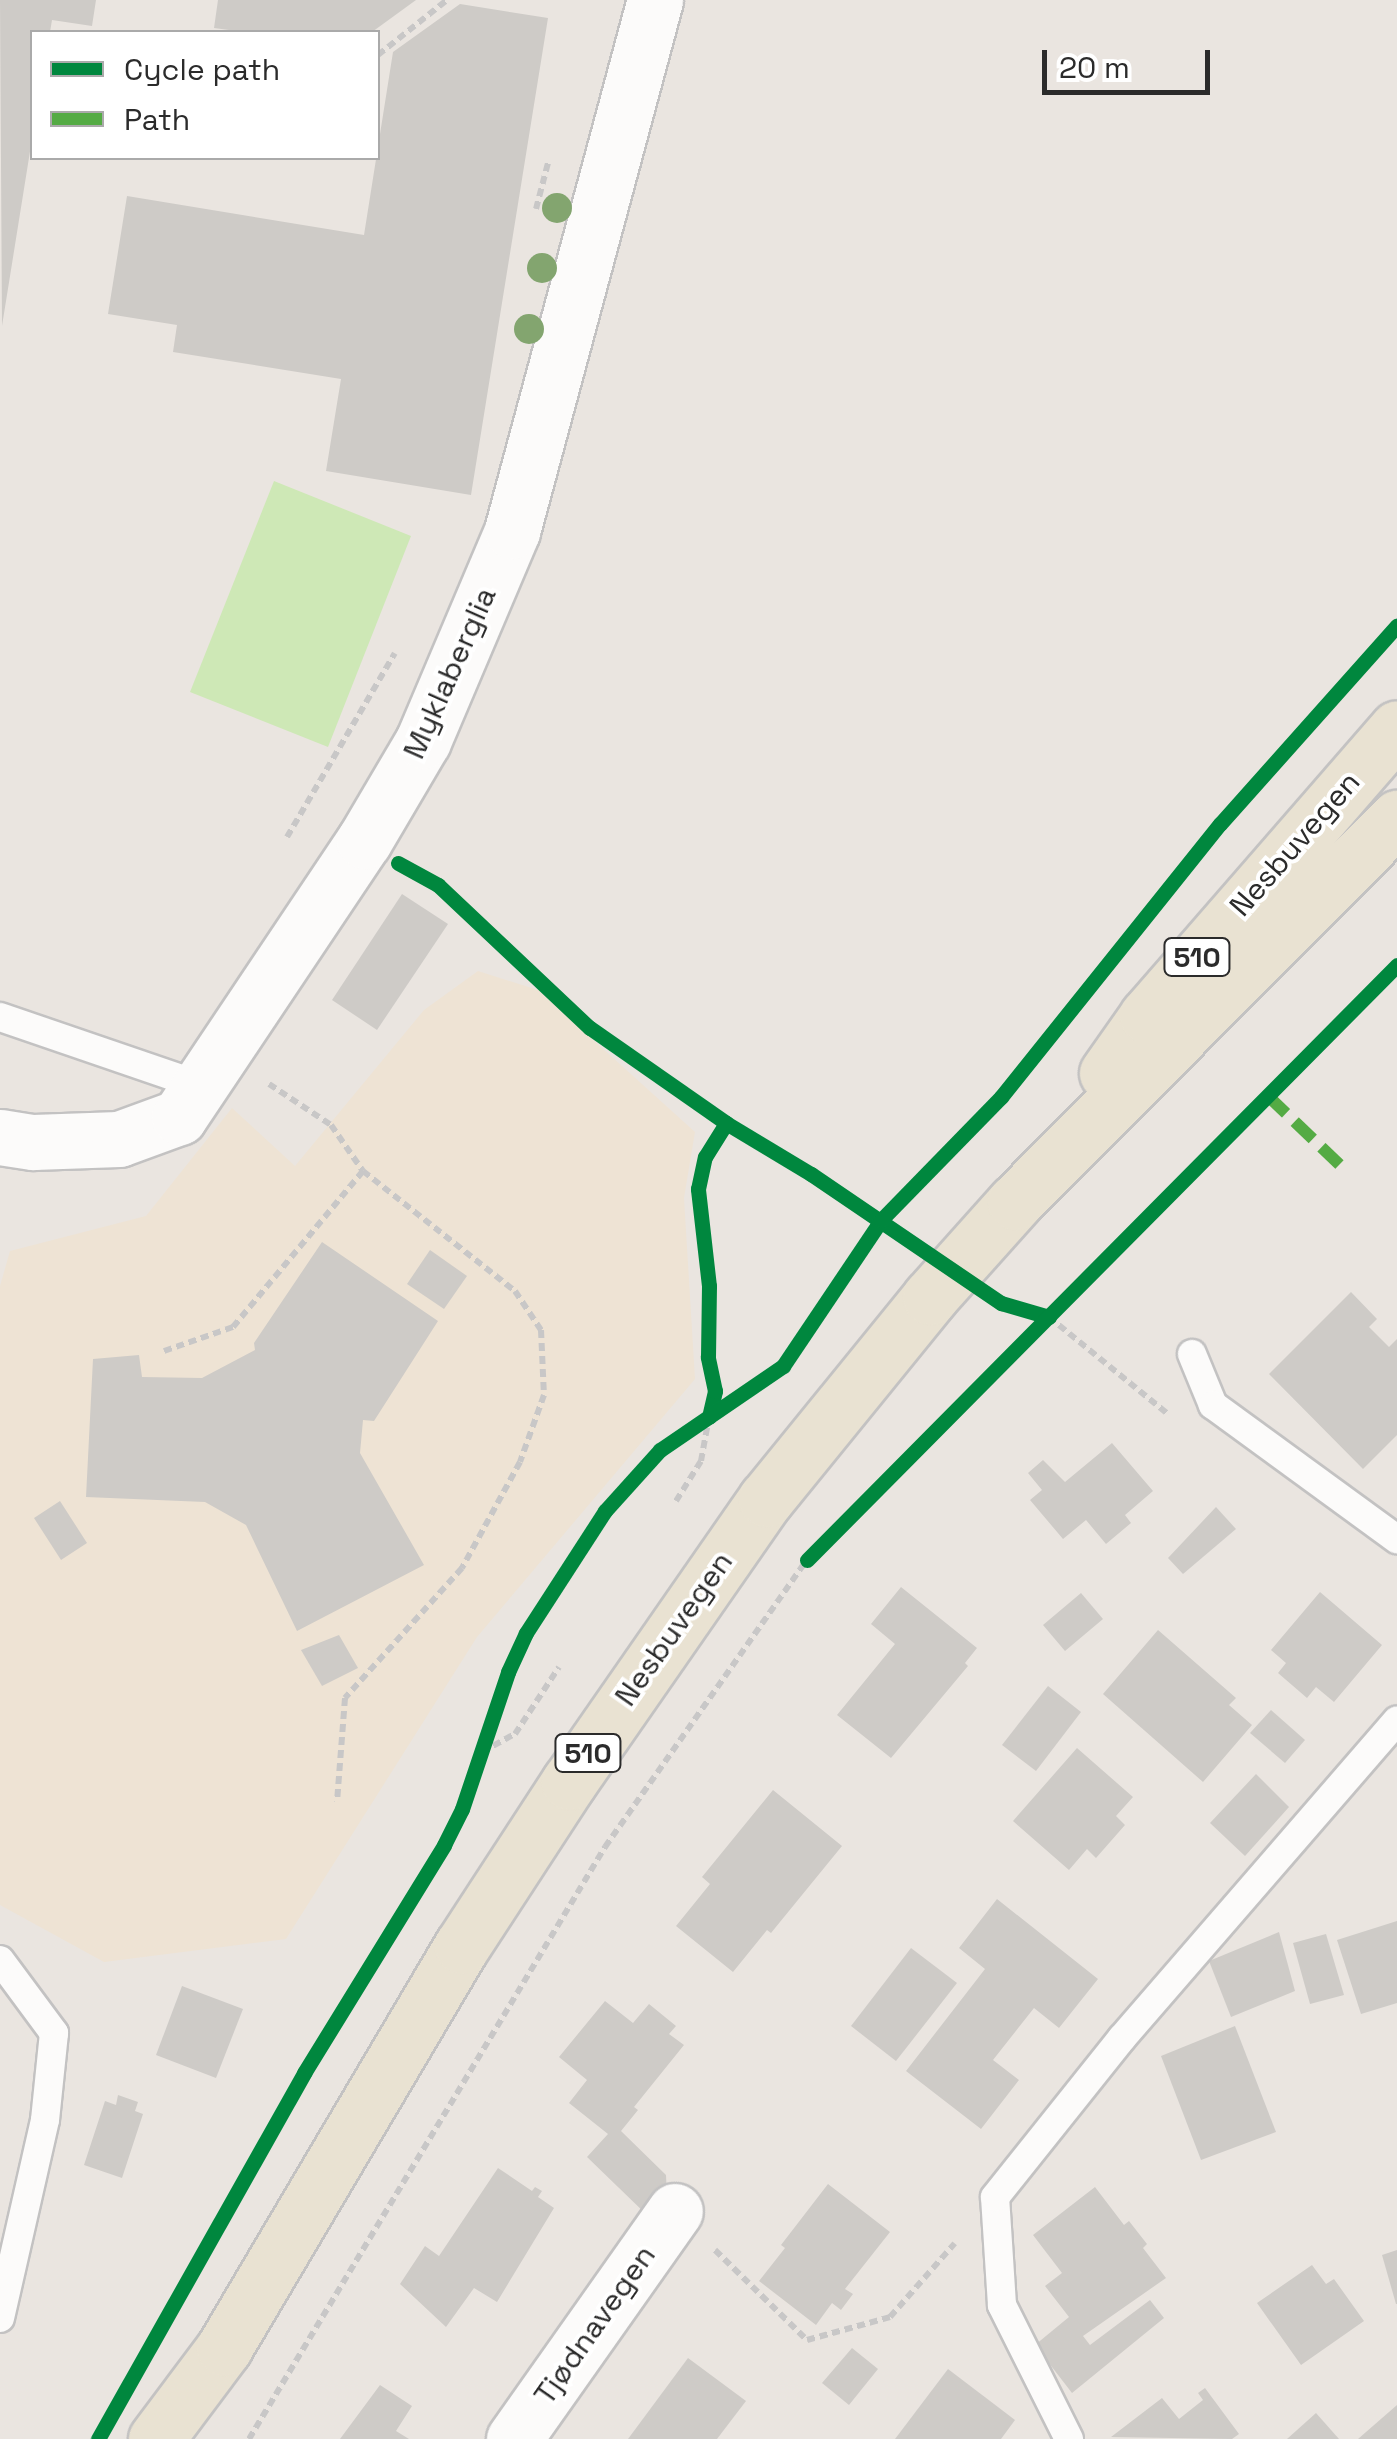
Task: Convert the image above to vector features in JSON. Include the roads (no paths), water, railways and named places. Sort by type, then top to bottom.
[{"type":"main road","name":"Nesbuvegen","points":[[1016,1202],[1147,1016],[1397,728]]},
{"type":"main road","name":"Nesbuvegen","points":[[156,2439],[224,2348],[462,1946],[680,1618],[801,1456],[930,1296],[1016,1202],[1397,818]]},
{"type":"main road","name":"Nesbuvegen","points":[[185,2439],[224,2348]]},
{"type":"street","name":"Myklaberglia","points":[[0,1137],[33,1142],[119,1139],[179,1117],[364,841],[423,741],[512,532],[644,2]]},
{"type":"street","name":"Tjødnavegen","points":[[514,2439],[675,2211]]},
{"type":"lane","points":[[0,1018],[210,1069]]},
{"type":"lane","points":[[1192,1354],[1213,1405],[1397,1539]]},
{"type":"lane","points":[[1070,2439],[1002,2305],[995,2198],[1122,2038],[1397,1721]]},
{"type":"lane","points":[[0,1960],[54,2032],[46,2120],[0,2318]]}]
